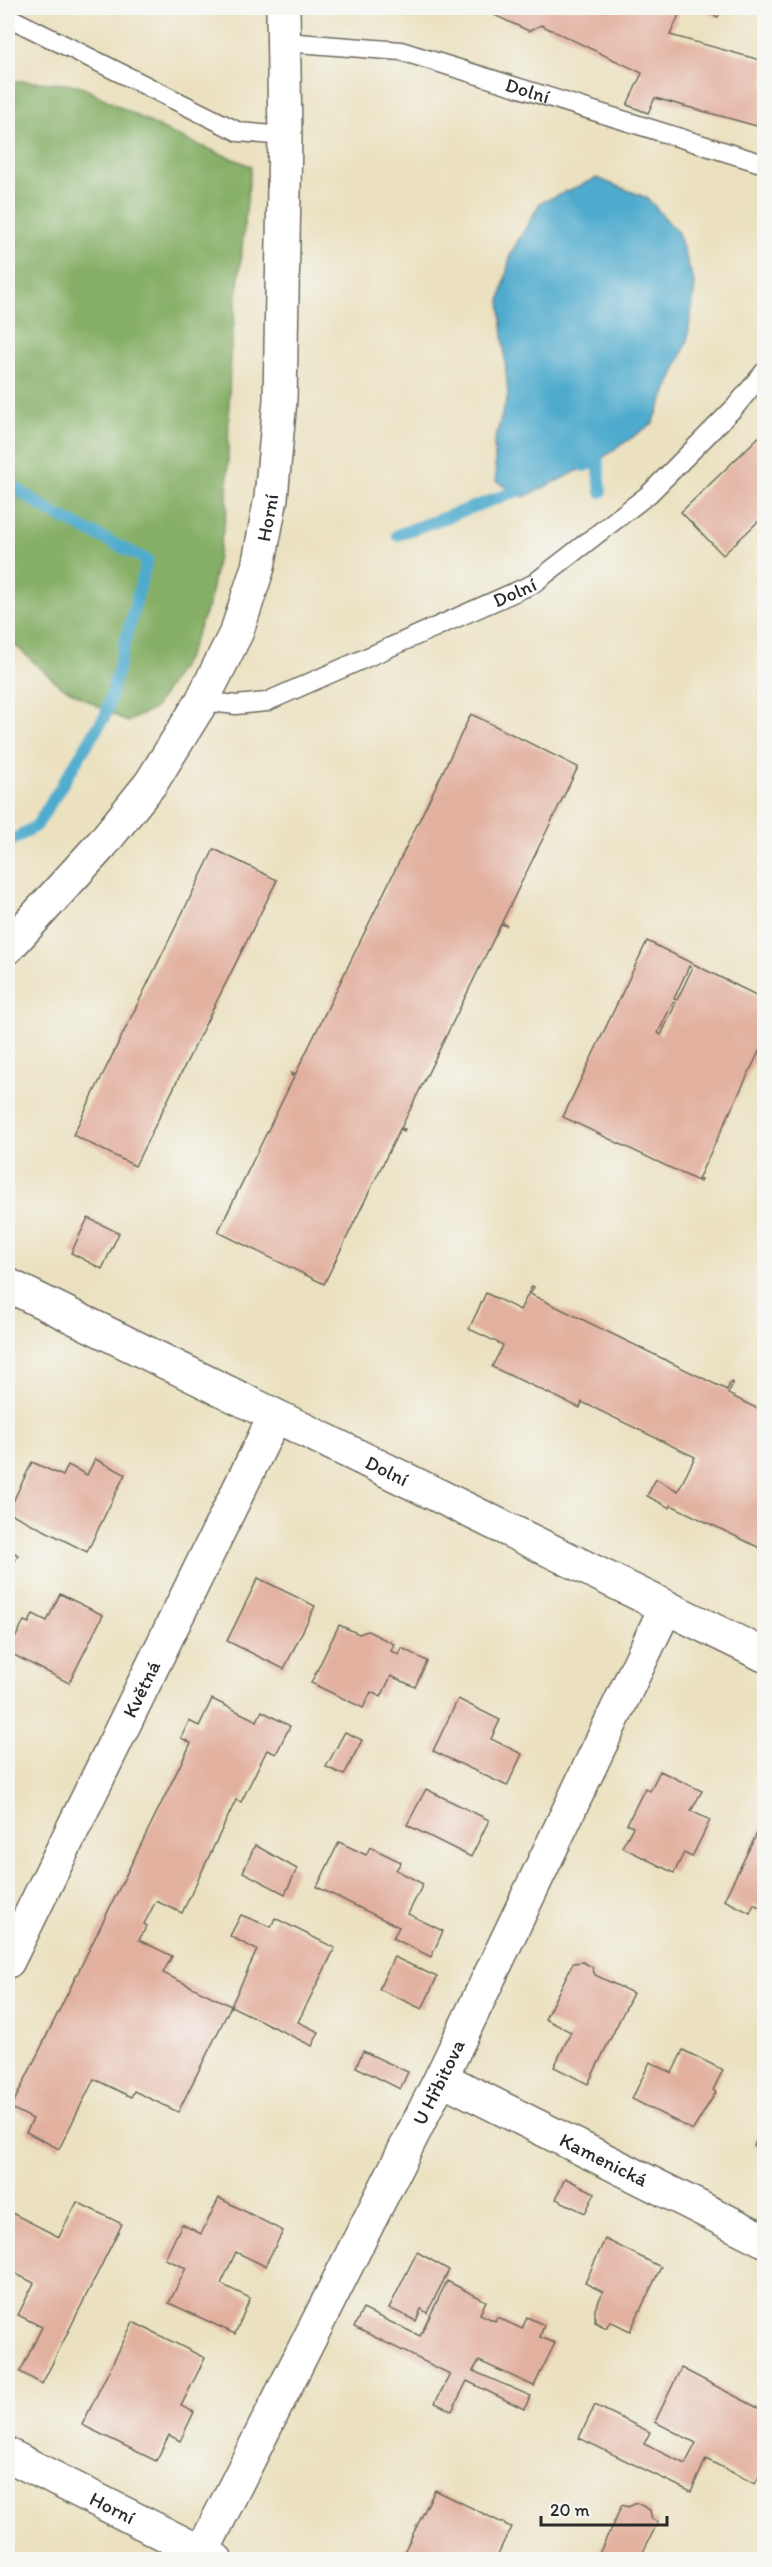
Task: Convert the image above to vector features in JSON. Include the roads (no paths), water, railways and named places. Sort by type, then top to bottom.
[{"type":"street","name":"Horní","points":[[8,947],[102,844],[144,792],[202,701],[237,631],[258,567],[271,498],[280,400],[285,136],[283,8]]},
{"type":"street","name":"Dolní","points":[[8,1285],[765,1655]]},
{"type":"street","name":"Květná","points":[[8,1961],[275,1416]]},
{"type":"street","name":"U Hřbitova","points":[[209,2556],[666,1607]]},
{"type":"street","name":"Kamenická","points":[[441,2078],[765,2240]]},
{"type":"street","name":"Horní","points":[[8,2455],[209,2556]]},
{"type":"lane","points":[[8,17],[239,132],[285,136]]},
{"type":"lane","name":"Dolní","points":[[285,42],[401,51],[765,164]]},
{"type":"lane","name":"Dolní","points":[[202,701],[236,705],[266,702],[533,584],[649,494],[735,407],[765,372]]},
{"type":"water","points":[[597,178],[647,198],[678,233],[695,285],[687,342],[653,423],[598,461],[524,497],[496,481],[494,442],[508,395],[500,301],[511,253],[540,203]]},
{"type":"waterway","points":[[584,466],[598,461],[601,492]]},
{"type":"waterway","points":[[8,483],[51,512],[147,560],[106,714],[37,825],[8,843]]},
{"type":"waterway","points":[[397,535],[528,487]]}]
